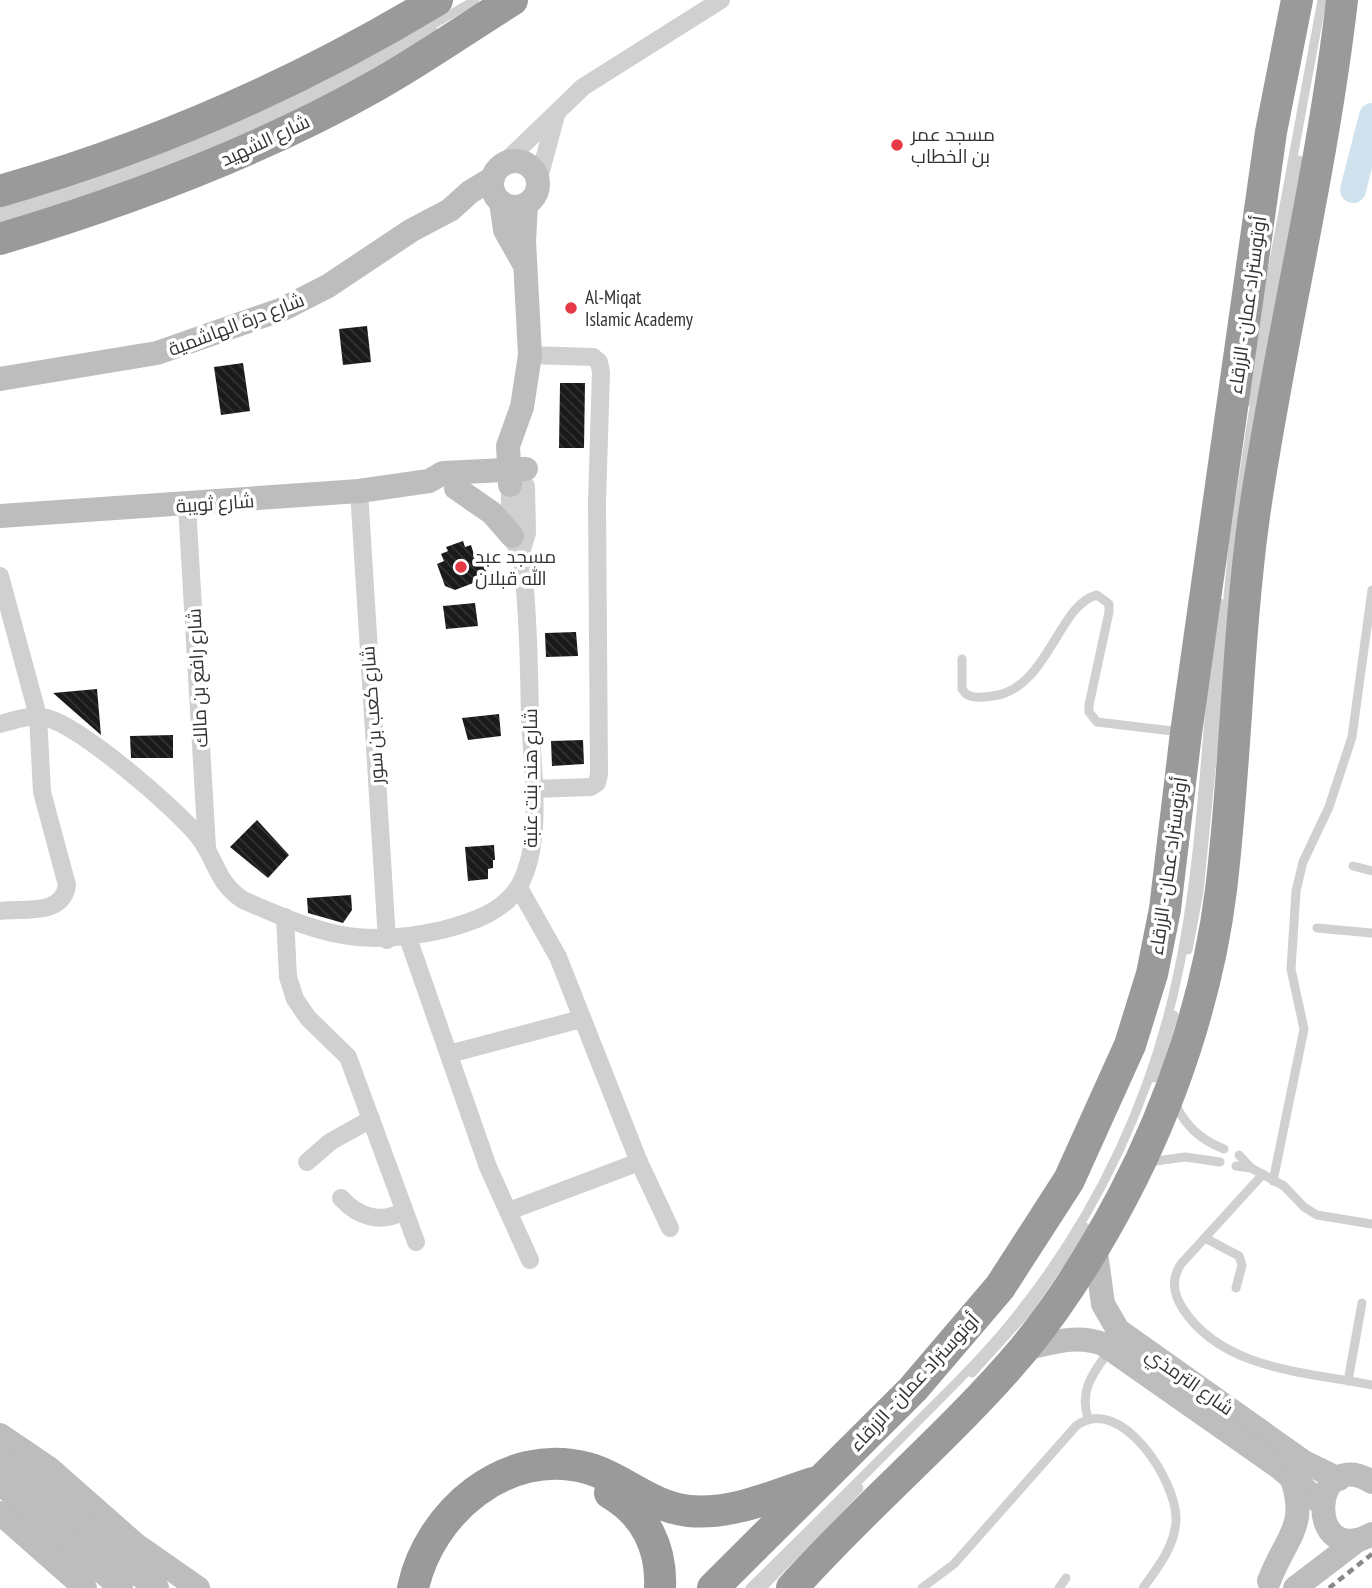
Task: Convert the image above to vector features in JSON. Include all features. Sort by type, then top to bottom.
[{"type":"highway","points":[[0,191],[120,151],[240,105],[354,49],[437,0]]},
{"type":"highway","name":"شارع الشهيد","points":[[0,239],[153,188],[272,139],[376,86],[512,0]]},
{"type":"highway","points":[[1271,132],[1270,91],[1278,0]]},
{"type":"highway","name":"أوتوستراد عمان - الزرقاء","points":[[713,1588],[905,1397],[973,1322],[1026,1251],[1086,1147],[1130,1045],[1154,963],[1167,898],[1186,733],[1271,132],[1297,0]]},
{"type":"highway","name":"أوتوستراد عمان - الزرقاء","points":[[792,1588],[1024,1349],[1095,1245],[1138,1166],[1170,1088],[1191,1024],[1214,936],[1225,846],[1241,613],[1270,414],[1319,157],[1342,0]]},
{"type":"highway","points":[[413,1588],[423,1554],[452,1512],[479,1490],[531,1466],[557,1463],[585,1467],[612,1478],[655,1503],[689,1511],[741,1507],[818,1482]]},
{"type":"highway","points":[[430,1588],[445,1553],[461,1530],[481,1510],[506,1492],[548,1480],[564,1479],[588,1484],[625,1502],[645,1524],[657,1551],[660,1588]]},
{"type":"main road","points":[[523,162],[533,170],[538,181],[535,195],[505,190],[523,162]]},
{"type":"main road","name":"شارع درة الهاشمية","points":[[0,379],[157,354],[224,332],[306,298],[412,230],[450,210],[470,192],[505,190]]},
{"type":"main road","name":"شارع هند بنت عتبة","points":[[505,190],[505,230],[525,265],[530,355],[522,407],[511,433],[518,478]]},
{"type":"main road","name":"شارع ثويبة","points":[[0,516],[359,491],[429,481],[443,473],[518,478]]},
{"type":"main road","name":"شارع ثويبة","points":[[429,481],[439,487],[456,488],[518,478]]},
{"type":"main road","points":[[456,488],[492,513],[517,544]]},
{"type":"main road","name":"شارع الترمذي","points":[[1095,1245],[1103,1304],[1118,1330],[1304,1462],[1361,1477]]},
{"type":"main road","name":"شارع الترمذي","points":[[1024,1349],[1077,1339],[1094,1341],[1111,1348],[1291,1476],[1321,1508],[1334,1534],[1365,1537]]},
{"type":"main road","points":[[0,1435],[50,1469],[135,1544],[198,1588]]},
{"type":"main road","points":[[0,1457],[50,1496],[113,1556],[157,1588]]},
{"type":"main road","points":[[1264,1584],[1298,1518],[1298,1496],[1291,1476]]},
{"type":"main road","points":[[1264,1584],[1302,1550],[1327,1489],[1361,1477]]},
{"type":"main road","points":[[0,1483],[121,1588]]},
{"type":"main road","points":[[0,1513],[85,1588]]},
{"type":"main road","points":[[1295,1588],[1365,1537]]},
{"type":"street","points":[[505,190],[557,112],[583,87],[721,0]]},
{"type":"street","points":[[538,181],[557,112]]},
{"type":"street","points":[[530,355],[593,357],[599,362],[601,372],[597,502],[599,774],[597,783],[591,787],[533,789]]},
{"type":"street","name":"شارع هند بنت عتبة","points":[[518,478],[517,544],[529,639],[533,789],[530,854],[519,888]]},
{"type":"street","name":"شارع كعب بن سور","points":[[359,491],[387,940]]},
{"type":"street","name":"شارع رافع بن مالك","points":[[187,505],[207,851]]},
{"type":"street","points":[[0,576],[38,716],[42,792],[67,885],[62,899],[50,907],[0,911]]},
{"type":"street","points":[[0,724],[38,716],[69,729],[157,796],[199,837],[222,883],[232,892],[285,918],[337,936],[387,940],[459,926],[487,915],[519,888],[558,957],[639,1163],[670,1227]]},
{"type":"street","points":[[285,918],[288,977],[295,999],[308,1018],[348,1057],[416,1242]]},
{"type":"street","points":[[408,938],[488,1167],[530,1260]]},
{"type":"street","points":[[449,1055],[581,1019]]},
{"type":"street","points":[[307,1162],[337,1138],[371,1119]]},
{"type":"street","points":[[509,1211],[639,1163]]},
{"type":"street","points":[[341,1198],[354,1210],[370,1218],[388,1218],[404,1211]]},
{"type":"lane","points":[[0,211],[101,181],[218,134],[318,86],[475,0]]},
{"type":"lane","points":[[0,219],[103,188],[221,141],[374,65],[490,0]]},
{"type":"lane","points":[[750,1588],[955,1384],[1023,1308],[1087,1213],[1117,1154],[1145,1088],[1168,1016],[1185,934],[1196,855],[1214,651],[1246,412],[1322,0]]},
{"type":"lane","points":[[762,1588],[994,1351],[1035,1302],[1075,1245],[1107,1189],[1162,1057],[1182,980],[1199,892],[1226,612],[1253,413],[1329,0]]},
{"type":"lane","points":[[1273,1181],[1304,1029],[1291,969],[1296,891],[1303,862],[1329,807],[1352,737],[1372,590]]},
{"type":"lane","points":[[962,659],[962,689],[965,694],[976,697],[1009,693],[1038,666],[1085,600],[1097,594],[1105,597],[1109,611],[1089,705],[1092,718],[1097,722],[1186,733]]},
{"type":"lane","points":[[1353,866],[1372,871]]},
{"type":"lane","points":[[1317,928],[1372,933]]},
{"type":"lane","points":[[1170,1088],[1177,1108],[1188,1126],[1205,1140],[1224,1149]]},
{"type":"lane","points":[[1240,1155],[1251,1167],[1293,1192],[1304,1207],[1317,1215],[1372,1224]]},
{"type":"lane","points":[[1138,1166],[1172,1157],[1220,1162]]},
{"type":"lane","points":[[1236,1166],[1251,1167]]},
{"type":"lane","points":[[1263,1174],[1181,1264],[1174,1283],[1179,1304],[1196,1326],[1216,1344],[1240,1357],[1372,1385]]},
{"type":"lane","points":[[1205,1238],[1239,1256],[1242,1265],[1236,1288]]},
{"type":"lane","points":[[1348,1381],[1362,1303]]},
{"type":"lane","points":[[1088,1419],[1084,1403],[1086,1386],[1111,1348]]},
{"type":"lane","points":[[922,1588],[954,1564],[1076,1426],[1088,1419],[1106,1421],[1137,1440],[1160,1468],[1171,1488],[1176,1511],[1174,1534],[1166,1555],[1143,1588]]},
{"type":"lane","points":[[1059,1588],[1066,1578]]},
{"type":"building","points":[[367,326],[371,362],[343,365],[339,329]]},
{"type":"building","points":[[243,363],[250,411],[221,415],[214,367]]},
{"type":"building","points":[[560,383],[585,383],[584,448],[559,448]]},
{"type":"building","name":"مسجد عبد الله قبلان","points":[[463,541],[465,547],[471,545],[475,558],[481,556],[486,571],[481,580],[455,590],[445,586],[437,564],[444,561],[441,554],[448,551],[446,547]]},
{"type":"building","points":[[475,603],[478,626],[446,629],[443,606]]},
{"type":"building","points":[[576,632],[578,656],[546,657],[545,633]]},
{"type":"building","points":[[97,689],[101,735],[53,693]]},
{"type":"building","points":[[499,714],[501,736],[468,740],[462,718]]},
{"type":"building","points":[[173,735],[173,758],[131,758],[130,736]]},
{"type":"building","points":[[583,740],[584,764],[552,766],[551,741]]},
{"type":"building","points":[[257,820],[289,855],[268,878],[230,847]]},
{"type":"building","points":[[494,845],[495,860],[493,868],[488,869],[488,879],[468,881],[465,847]]},
{"type":"building","points":[[351,895],[352,910],[343,923],[308,913],[307,898]]},
{"type":"waterway","points":[[1353,190],[1372,116]]},
{"type":"railway","points":[[1329,1588],[1372,1554]]},
{"type":"place","name":"مسجد عمر بن الخطاب","points":[[897,145]]},
{"type":"place","name":"Al-Miqat Islamic Academy","points":[[571,308]]},
{"type":"place","name":"مسجد عبد الله قبلان","points":[[461,567]]}]
